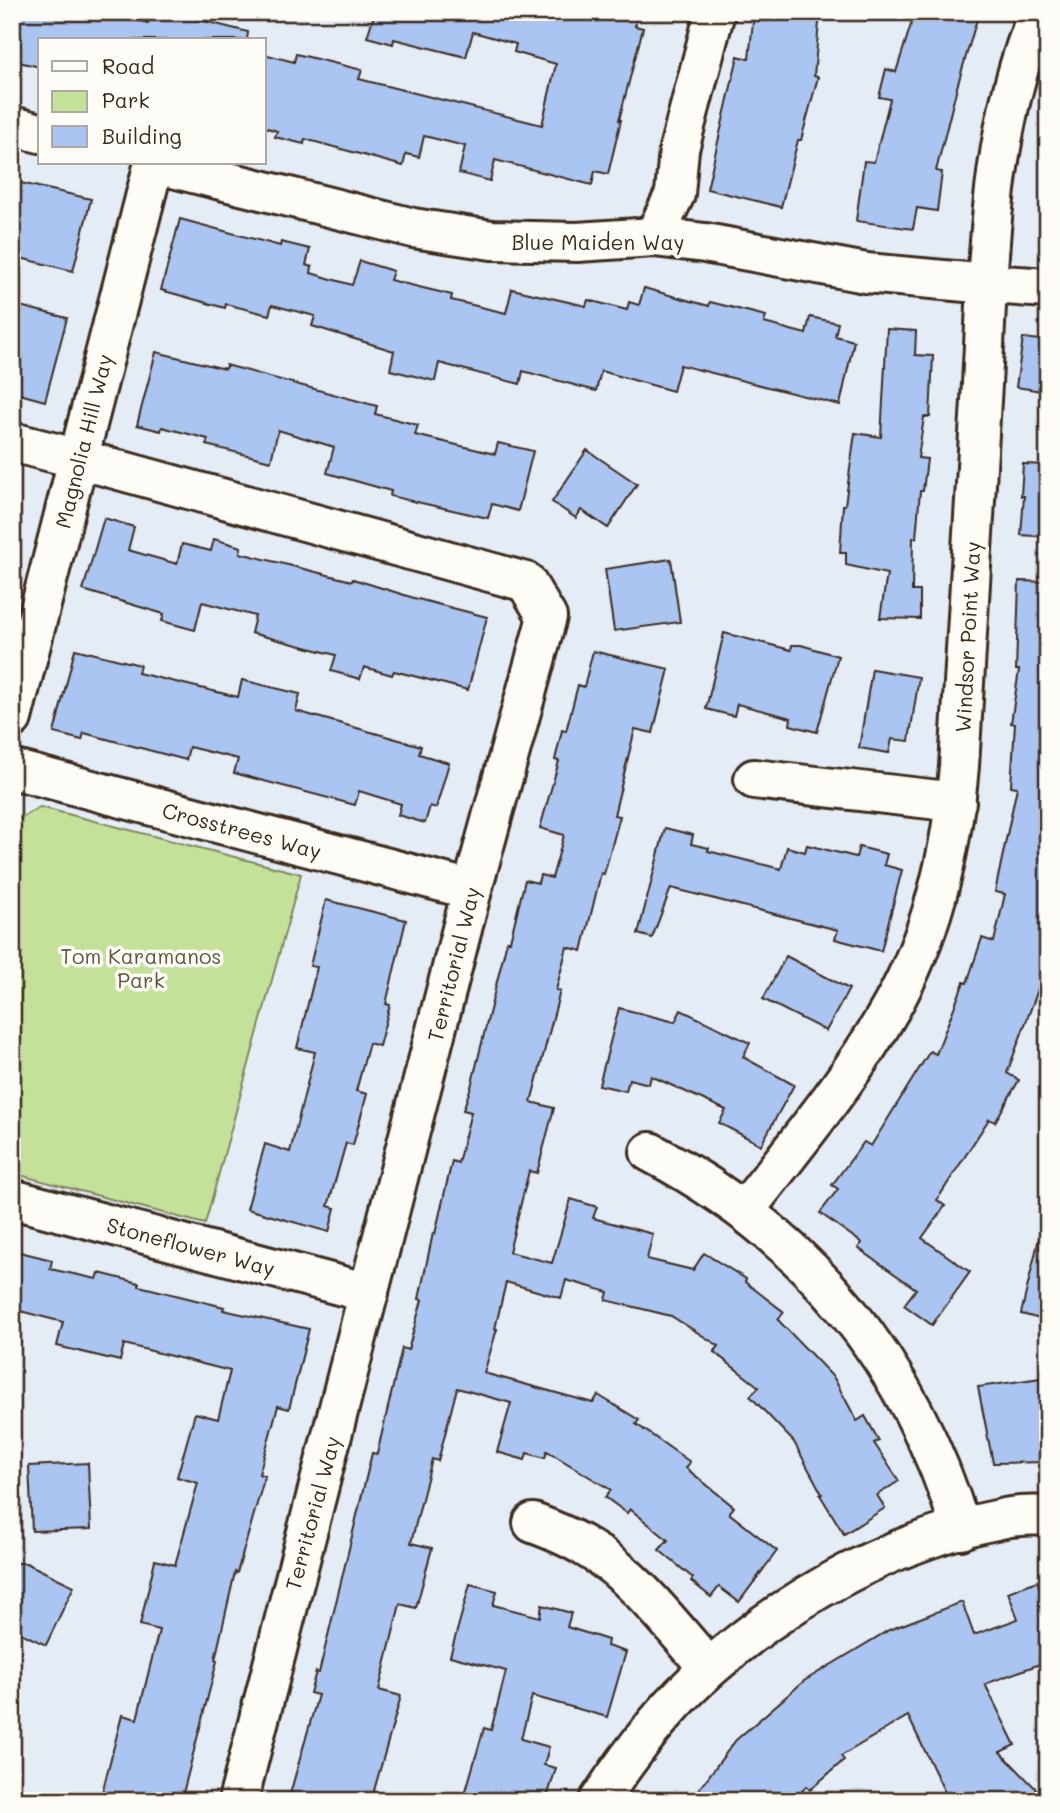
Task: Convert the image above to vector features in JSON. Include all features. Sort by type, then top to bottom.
[{"type":"street","points":[[654,237],[675,194],[680,149],[715,12]]},
{"type":"street","name":"Windsor Point Way","points":[[745,1210],[844,1080],[892,1005],[918,951],[945,866],[956,802],[998,160],[1013,93],[1039,12]]},
{"type":"street","points":[[12,126],[38,132]]},
{"type":"street","name":"Magnolia Hill Way","points":[[12,718],[154,164]]},
{"type":"street","name":"Blue Maiden Way","points":[[158,164],[413,228],[492,240],[577,242],[654,237],[705,243],[866,273],[1048,288]]},
{"type":"street","name":"Territorial Way","points":[[12,442],[79,458],[526,582],[547,617],[472,890],[238,1801]]},
{"type":"street","name":"Crosstrees Way","points":[[12,769],[472,890]]},
{"type":"street","points":[[754,779],[956,802]]},
{"type":"street","points":[[650,1152],[682,1168],[745,1210],[791,1250],[836,1295],[892,1371],[922,1427],[947,1485],[961,1530]]},
{"type":"street","name":"Stoneflower Way","points":[[12,1199],[369,1293]]},
{"type":"street","points":[[599,1801],[622,1766],[663,1714],[709,1668],[779,1613],[837,1579],[897,1551],[1007,1517],[1048,1515]]},
{"type":"street","points":[[533,1523],[589,1548],[613,1566],[636,1587],[709,1668]]},
{"type":"green space","name":"Tom Karamanos Park","points":[[40,807],[301,874],[205,1224],[12,1173],[12,831],[15,821]]},
{"type":"building","points":[[12,12],[105,12],[148,23],[151,12],[168,12],[248,32],[247,38],[38,38],[38,67],[14,61],[20,38],[12,36]]},
{"type":"building","points":[[375,12],[639,12],[635,26],[643,28],[608,174],[595,171],[592,185],[495,160],[490,181],[459,173],[465,146],[424,136],[419,157],[406,154],[403,166],[305,139],[304,144],[275,137],[277,131],[266,128],[266,55],[294,62],[296,54],[362,70],[359,79],[542,125],[556,64],[514,52],[516,44],[473,32],[466,57],[394,39],[393,44],[367,37]]},
{"type":"building","points":[[754,12],[820,12],[814,76],[818,77],[781,207],[707,189],[738,56],[749,59]]},
{"type":"building","points":[[915,12],[979,12],[936,171],[942,172],[937,211],[917,208],[913,229],[856,221],[864,161],[874,162],[890,99],[879,97],[886,69],[896,72]]},
{"type":"building","points":[[12,181],[91,199],[73,271],[12,256]]},
{"type":"building","points":[[180,219],[280,246],[281,242],[310,249],[306,265],[312,267],[311,273],[352,285],[360,261],[393,271],[390,280],[452,295],[451,300],[506,313],[512,289],[586,306],[588,300],[627,310],[629,302],[639,305],[644,288],[709,306],[710,302],[766,316],[764,323],[806,334],[810,317],[838,323],[835,336],[854,341],[840,405],[680,365],[673,391],[601,371],[596,391],[523,371],[520,384],[439,363],[435,381],[390,370],[394,351],[312,326],[315,316],[272,305],[269,315],[226,304],[225,308],[161,290]]},
{"type":"building","points":[[12,304],[67,318],[45,401],[12,392]]},
{"type":"building","points":[[887,329],[916,331],[915,355],[933,356],[930,417],[924,417],[918,458],[927,459],[923,491],[920,491],[916,538],[913,538],[912,591],[920,591],[920,619],[880,618],[887,574],[846,565],[846,553],[840,553],[843,505],[855,433],[881,437]]},
{"type":"building","points":[[1023,338],[1048,341],[1048,392],[1016,387]]},
{"type":"building","points":[[156,352],[225,369],[226,365],[377,406],[375,414],[418,425],[415,435],[495,454],[498,443],[533,451],[518,511],[492,504],[488,518],[390,496],[391,491],[327,473],[334,447],[278,430],[271,461],[206,445],[208,439],[162,427],[161,431],[137,425]]},
{"type":"building","points":[[587,450],[637,484],[608,528],[581,510],[576,518],[552,502]]},
{"type":"building","points":[[1023,464],[1048,465],[1048,537],[1021,535]]},
{"type":"building","points":[[104,518],[134,527],[128,550],[177,564],[182,544],[211,551],[214,539],[241,547],[240,553],[352,581],[353,579],[487,617],[468,690],[394,671],[392,675],[364,667],[360,679],[331,671],[336,655],[251,633],[255,616],[202,602],[195,630],[162,621],[164,614],[83,590]]},
{"type":"building","points":[[671,559],[680,622],[614,631],[605,569]]},
{"type":"building","points":[[1019,581],[1048,582],[1048,990],[1039,987],[1007,1073],[1019,1080],[995,1122],[989,1119],[937,1200],[945,1206],[922,1238],[970,1272],[932,1325],[904,1305],[916,1289],[858,1248],[862,1243],[820,1213],[838,1189],[832,1185],[864,1142],[871,1146],[930,1051],[936,1054],[964,982],[967,983],[982,938],[994,942],[1005,894],[995,892],[1017,787],[1011,786],[1015,724],[1011,723],[1019,670],[1016,670]]},
{"type":"building","points":[[724,633],[791,650],[792,645],[801,645],[838,656],[817,732],[790,725],[791,718],[737,704],[734,716],[706,709]]},
{"type":"building","points":[[75,649],[140,665],[138,673],[238,697],[242,680],[300,694],[296,711],[421,746],[419,754],[449,763],[436,808],[430,806],[425,823],[398,815],[401,804],[359,791],[355,805],[234,773],[238,759],[189,747],[186,760],[84,733],[82,740],[54,733]]},
{"type":"building","points":[[593,651],[669,669],[653,733],[635,729],[614,815],[620,816],[604,874],[601,873],[582,951],[567,947],[556,990],[560,991],[531,1102],[554,1108],[537,1173],[529,1171],[509,1252],[552,1263],[571,1199],[597,1207],[593,1218],[653,1234],[647,1259],[693,1270],[704,1253],[746,1279],[745,1282],[784,1312],[778,1320],[834,1378],[857,1421],[865,1416],[879,1441],[874,1443],[899,1481],[877,1495],[885,1508],[844,1534],[820,1495],[822,1494],[794,1442],[750,1396],[759,1387],[714,1352],[719,1346],[671,1316],[606,1300],[608,1292],[566,1280],[561,1298],[506,1282],[497,1329],[484,1373],[593,1403],[598,1395],[639,1420],[636,1424],[690,1462],[686,1468],[734,1507],[729,1513],[777,1551],[739,1602],[719,1587],[711,1597],[659,1550],[668,1540],[630,1509],[627,1513],[605,1497],[611,1490],[547,1451],[545,1458],[527,1453],[525,1460],[497,1452],[511,1403],[457,1388],[438,1461],[432,1459],[411,1543],[432,1548],[416,1608],[400,1604],[379,1690],[401,1696],[371,1801],[288,1801],[318,1695],[310,1693],[316,1672],[319,1673],[372,1453],[377,1454],[402,1348],[408,1350],[422,1300],[419,1299],[433,1233],[435,1234],[452,1161],[458,1163],[471,1112],[463,1110],[507,941],[510,941],[525,880],[538,883],[540,875],[552,878],[564,835],[540,828],[559,761],[555,760],[562,730],[566,731],[578,685],[584,687]]},
{"type":"building","points":[[872,669],[919,677],[909,741],[892,739],[889,753],[859,748]]},
{"type":"building","points":[[665,828],[693,835],[691,844],[709,848],[708,851],[781,869],[787,847],[805,852],[807,845],[856,857],[859,847],[887,854],[884,865],[902,870],[881,951],[835,939],[838,930],[671,888],[652,938],[638,934]]},
{"type":"building","points":[[326,900],[406,920],[386,1004],[390,1005],[379,1046],[369,1043],[356,1091],[367,1094],[353,1145],[346,1143],[328,1206],[335,1208],[329,1232],[247,1209],[265,1144],[290,1152],[315,1052],[297,1048],[317,967],[310,966]]},
{"type":"building","points":[[786,956],[849,989],[826,1031],[763,999]]},
{"type":"building","points":[[619,1008],[675,1022],[681,1010],[750,1043],[743,1057],[794,1085],[761,1145],[719,1123],[726,1110],[651,1076],[649,1084],[629,1079],[626,1091],[599,1085]]},
{"type":"building","points":[[1039,1238],[1048,1239],[1048,1321],[1021,1314]]},
{"type":"building","points":[[12,1250],[52,1260],[50,1269],[97,1279],[99,1273],[224,1307],[223,1310],[309,1329],[289,1409],[278,1406],[259,1474],[265,1476],[237,1573],[235,1572],[215,1660],[217,1661],[181,1801],[100,1801],[122,1715],[137,1719],[159,1630],[140,1625],[155,1560],[175,1565],[198,1483],[177,1477],[195,1413],[218,1419],[230,1371],[124,1344],[120,1361],[57,1346],[63,1322],[12,1309]]},
{"type":"building","points":[[1048,1377],[1048,1462],[993,1463],[978,1387]]},
{"type":"building","points":[[88,1463],[91,1529],[32,1531],[29,1466]]},
{"type":"building","points":[[17,1563],[26,1563],[74,1586],[46,1645],[12,1629],[12,1573]]},
{"type":"building","points":[[1037,1581],[1048,1609],[1048,1661],[985,1684],[1015,1745],[1000,1752],[1048,1801],[949,1801],[908,1716],[841,1756],[844,1760],[810,1790],[806,1786],[795,1801],[690,1801],[736,1740],[804,1681],[889,1630],[962,1602],[974,1635],[1018,1619],[1008,1592]]},
{"type":"building","points":[[470,1584],[497,1591],[493,1605],[540,1617],[542,1605],[571,1613],[567,1627],[608,1640],[607,1646],[626,1652],[607,1717],[532,1696],[521,1739],[549,1747],[544,1765],[556,1768],[546,1801],[463,1801],[484,1728],[491,1730],[506,1671],[450,1656]]}]
